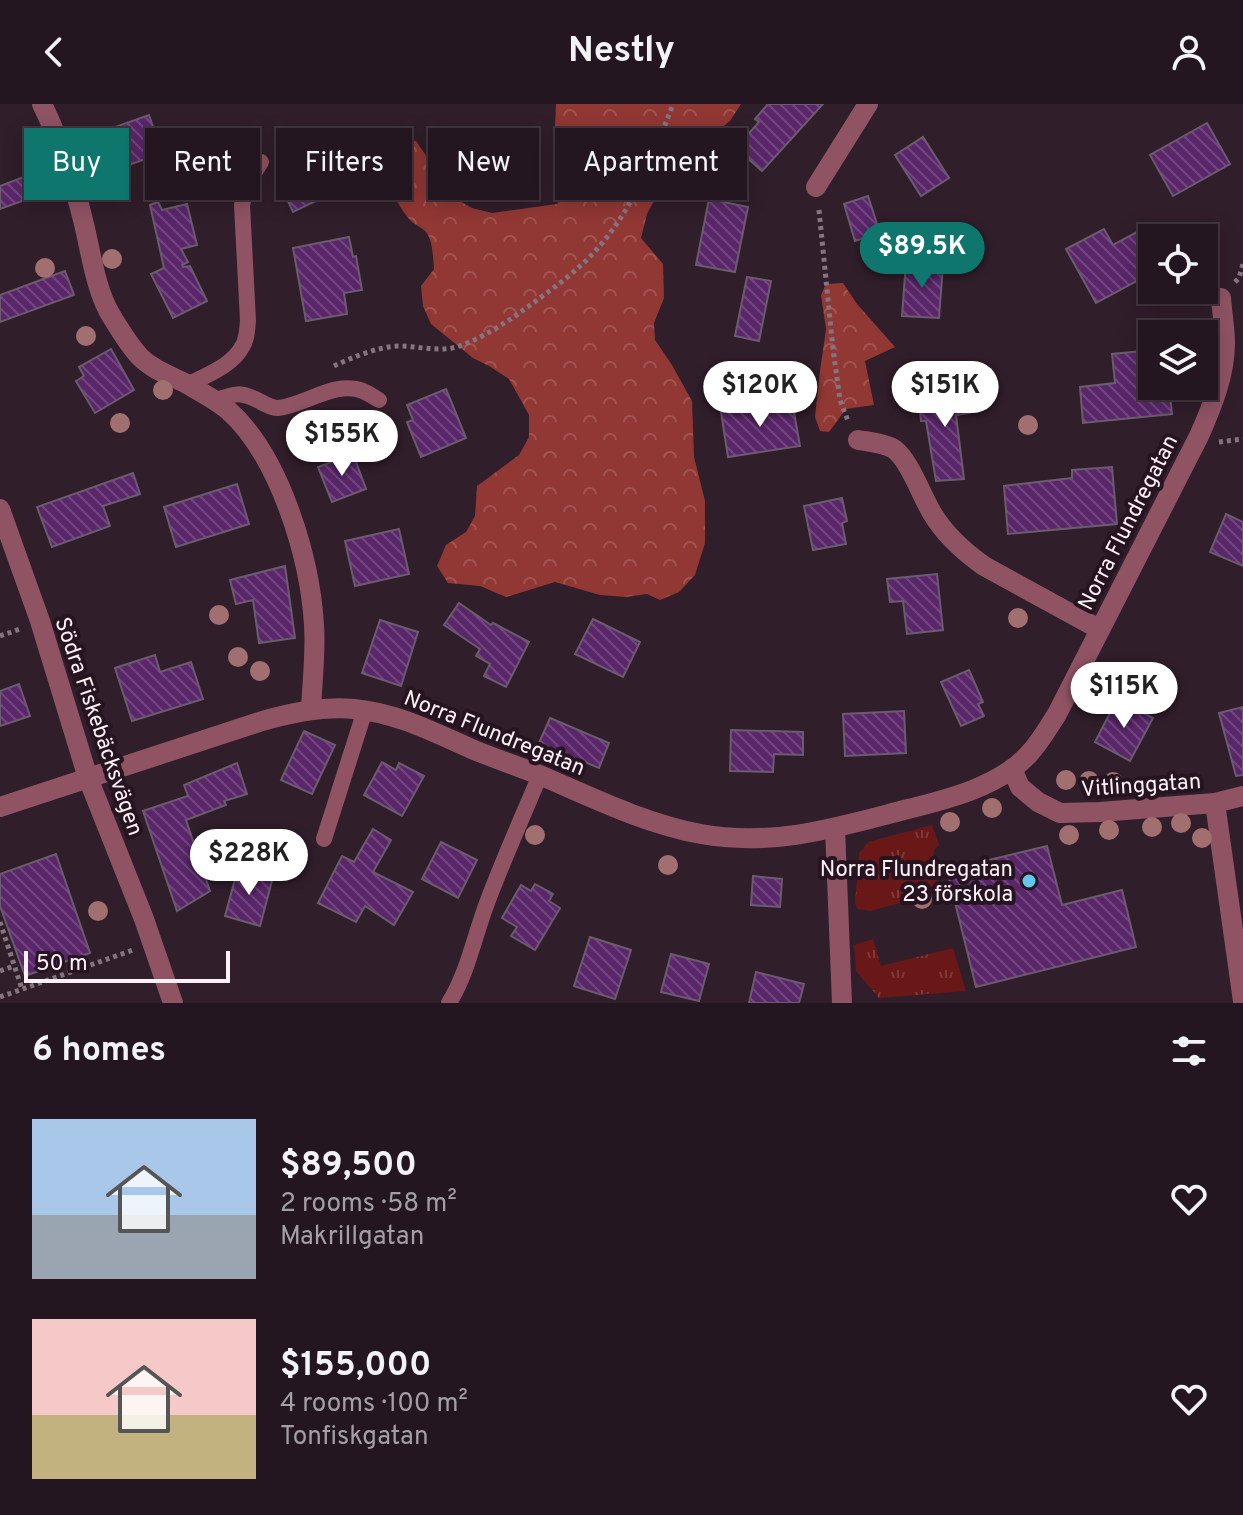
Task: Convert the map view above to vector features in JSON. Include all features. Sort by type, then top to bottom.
[{"type":"street","points":[[42,104],[73,178],[98,282],[110,314],[140,357],[226,409],[243,426],[281,487],[305,567],[312,606],[311,710]]},
{"type":"street","points":[[816,187],[868,104]]},
{"type":"street","name":"Norra Flundregatan","points":[[0,807],[259,722],[311,710],[351,709],[389,715],[417,724],[644,818],[698,833],[742,839],[835,828],[955,797],[980,787],[1028,756],[1057,714],[1208,415],[1221,377],[1225,345],[1221,298]]},
{"type":"street","name":"Norra Flundregatan","points":[[858,440],[890,447],[897,452],[942,529],[967,554],[1099,629]]},
{"type":"street","name":"Södra Fiskebäcksvägen","points":[[0,509],[40,621],[88,778],[153,943],[173,1003]]},
{"type":"street","name":"Vitlinggatan","points":[[1012,769],[1020,787],[1038,802],[1060,813],[1215,803],[1243,796]]},
{"type":"street","points":[[1215,803],[1243,1001]]},
{"type":"street","points":[[835,828],[842,1003]]},
{"type":"lane","points":[[188,385],[229,362],[242,349],[246,338],[248,306],[242,205],[250,179],[261,162]]},
{"type":"lane","points":[[214,401],[233,393],[244,394],[270,407],[280,408],[347,388],[362,390],[379,400]]},
{"type":"lane","points":[[324,839],[365,710]]},
{"type":"lane","points":[[449,1003],[460,985],[487,903],[540,775]]},
{"type":"path","points":[[332,367],[370,352],[397,346],[455,347],[502,325],[554,288],[597,249],[625,211],[653,156],[673,104]]},
{"type":"path","points":[[816,187],[840,400],[858,440]]},
{"type":"path","points":[[0,922],[2,939],[22,989]]},
{"type":"path","points":[[0,997],[153,943]]},
{"type":"path","points":[[0,971],[14,966]]},
{"type":"green space","points":[[556,104],[741,104],[730,121],[721,128],[555,128]]},
{"type":"green space","points":[[416,141],[427,157],[428,200],[458,200],[472,208],[492,213],[557,204],[560,200],[654,200],[641,238],[663,264],[664,298],[654,323],[655,340],[692,401],[694,457],[705,501],[705,543],[695,575],[679,592],[660,600],[647,594],[626,597],[600,595],[555,582],[506,597],[480,586],[448,583],[437,566],[446,545],[466,532],[475,516],[477,486],[519,455],[529,437],[529,415],[509,379],[473,358],[431,324],[423,306],[421,286],[434,269],[431,245],[426,232],[411,221],[397,200],[412,200],[412,142]]},
{"type":"green space","points":[[843,283],[895,347],[865,361],[874,405],[846,409],[829,432],[820,431],[815,417],[826,329],[821,295],[826,284]]},
{"type":"green space","points":[[932,825],[939,845],[934,850],[933,861],[941,892],[870,911],[858,909],[855,904],[859,853],[868,842]]},
{"type":"green space","points":[[873,939],[881,966],[953,948],[966,991],[879,998],[856,971],[854,945]]},
{"type":"building","points":[[768,104],[823,104],[762,171],[747,158],[747,136],[759,122],[755,119]]},
{"type":"building","points":[[149,115],[153,128],[145,128],[145,159],[129,165],[129,128],[115,127]]},
{"type":"building","points":[[1207,123],[1230,164],[1173,196],[1150,155]]},
{"type":"building","points":[[923,137],[949,178],[921,196],[895,155]]},
{"type":"building","points":[[24,177],[25,200],[0,209],[0,186]]},
{"type":"building","points":[[868,196],[880,233],[855,241],[844,204]]},
{"type":"building","points":[[288,200],[318,200],[293,212]]},
{"type":"building","points":[[709,200],[748,207],[735,272],[696,265]]},
{"type":"building","points":[[158,202],[162,210],[187,204],[197,245],[181,249],[188,262],[182,265],[190,266],[207,301],[173,318],[151,274],[164,268],[150,205]]},
{"type":"building","points":[[1104,229],[1113,245],[1138,232],[1138,280],[1096,303],[1066,249]]},
{"type":"building","points":[[349,237],[362,290],[344,293],[347,314],[306,321],[293,248]]},
{"type":"building","points":[[906,262],[943,265],[939,318],[902,316]]},
{"type":"building","points":[[65,271],[74,295],[0,322],[0,295]]},
{"type":"building","points":[[747,277],[771,281],[759,341],[735,336]]},
{"type":"building","points":[[111,349],[134,390],[95,413],[76,381],[84,376],[79,367]]},
{"type":"building","points":[[1138,351],[1138,400],[1170,400],[1172,414],[1083,423],[1080,387],[1115,383],[1112,354]]},
{"type":"building","points":[[967,387],[970,413],[956,415],[964,479],[936,481],[926,421],[921,421],[918,392]]},
{"type":"building","points":[[446,389],[466,438],[421,457],[407,422],[413,420],[407,405]]},
{"type":"building","points":[[792,401],[800,446],[728,457],[721,412]]},
{"type":"building","points":[[353,454],[366,489],[332,502],[318,467]]},
{"type":"building","points":[[1112,467],[1117,524],[1008,534],[1004,486],[1072,478],[1072,470]]},
{"type":"building","points":[[133,473],[140,494],[103,506],[110,526],[52,547],[37,507]]},
{"type":"building","points":[[237,484],[249,524],[176,547],[164,507]]},
{"type":"building","points":[[842,498],[847,521],[842,523],[846,544],[813,550],[804,506]]},
{"type":"building","points":[[1226,514],[1243,522],[1243,566],[1210,552]]},
{"type":"building","points":[[399,529],[409,574],[355,586],[345,541]]},
{"type":"building","points":[[285,566],[295,638],[259,643],[253,600],[236,604],[230,580]]},
{"type":"building","points":[[937,574],[943,630],[907,634],[903,601],[890,602],[887,579]]},
{"type":"building","points":[[459,603],[491,625],[493,623],[529,642],[506,687],[484,676],[490,664],[476,656],[480,649],[444,625]]},
{"type":"building","points":[[593,619],[640,642],[623,677],[575,654]]},
{"type":"building","points":[[380,620],[418,632],[401,686],[362,673]]},
{"type":"building","points":[[155,655],[160,672],[191,662],[203,699],[132,721],[115,668]]},
{"type":"building","points":[[969,670],[983,702],[978,704],[984,716],[961,726],[941,682]]},
{"type":"building","points":[[19,684],[30,716],[0,726],[0,691]]},
{"type":"building","points":[[1117,699],[1153,718],[1130,761],[1095,742]]},
{"type":"building","points":[[1243,707],[1243,775],[1236,776],[1219,713]]},
{"type":"building","points":[[904,711],[906,753],[845,756],[843,714]]},
{"type":"building","points":[[550,718],[609,743],[599,768],[539,743]]},
{"type":"building","points":[[731,730],[803,732],[803,755],[774,754],[773,772],[730,771]]},
{"type":"building","points":[[304,731],[335,745],[312,794],[281,780]]},
{"type":"building","points":[[382,762],[396,770],[399,763],[424,776],[402,816],[364,795]]},
{"type":"building","points":[[237,763],[247,794],[224,801],[226,805],[186,820],[210,891],[177,911],[143,811],[188,796],[184,785]]},
{"type":"building","points":[[373,829],[391,840],[373,872],[413,892],[394,925],[365,906],[356,922],[318,903],[342,856],[354,862]]},
{"type":"building","points":[[441,842],[477,860],[458,898],[422,879]]},
{"type":"building","points":[[1047,846],[1062,905],[1122,890],[1136,947],[976,987],[947,870]]},
{"type":"building","points":[[56,854],[90,953],[25,976],[0,906],[0,874]]},
{"type":"building","points":[[238,868],[273,877],[260,926],[225,916]]},
{"type":"building","points":[[753,876],[782,879],[780,907],[751,905]]},
{"type":"building","points":[[535,884],[553,894],[549,901],[560,908],[535,950],[511,936],[517,927],[502,918],[521,885],[531,891]]},
{"type":"building","points":[[590,937],[631,950],[615,999],[574,986]]},
{"type":"building","points":[[671,954],[709,964],[699,1001],[661,992]]},
{"type":"building","points":[[756,972],[804,984],[799,1003],[749,1003]]},
{"type":"place","name":"Norra Flundregatan 23 förskola","points":[[1029,881]]}]
